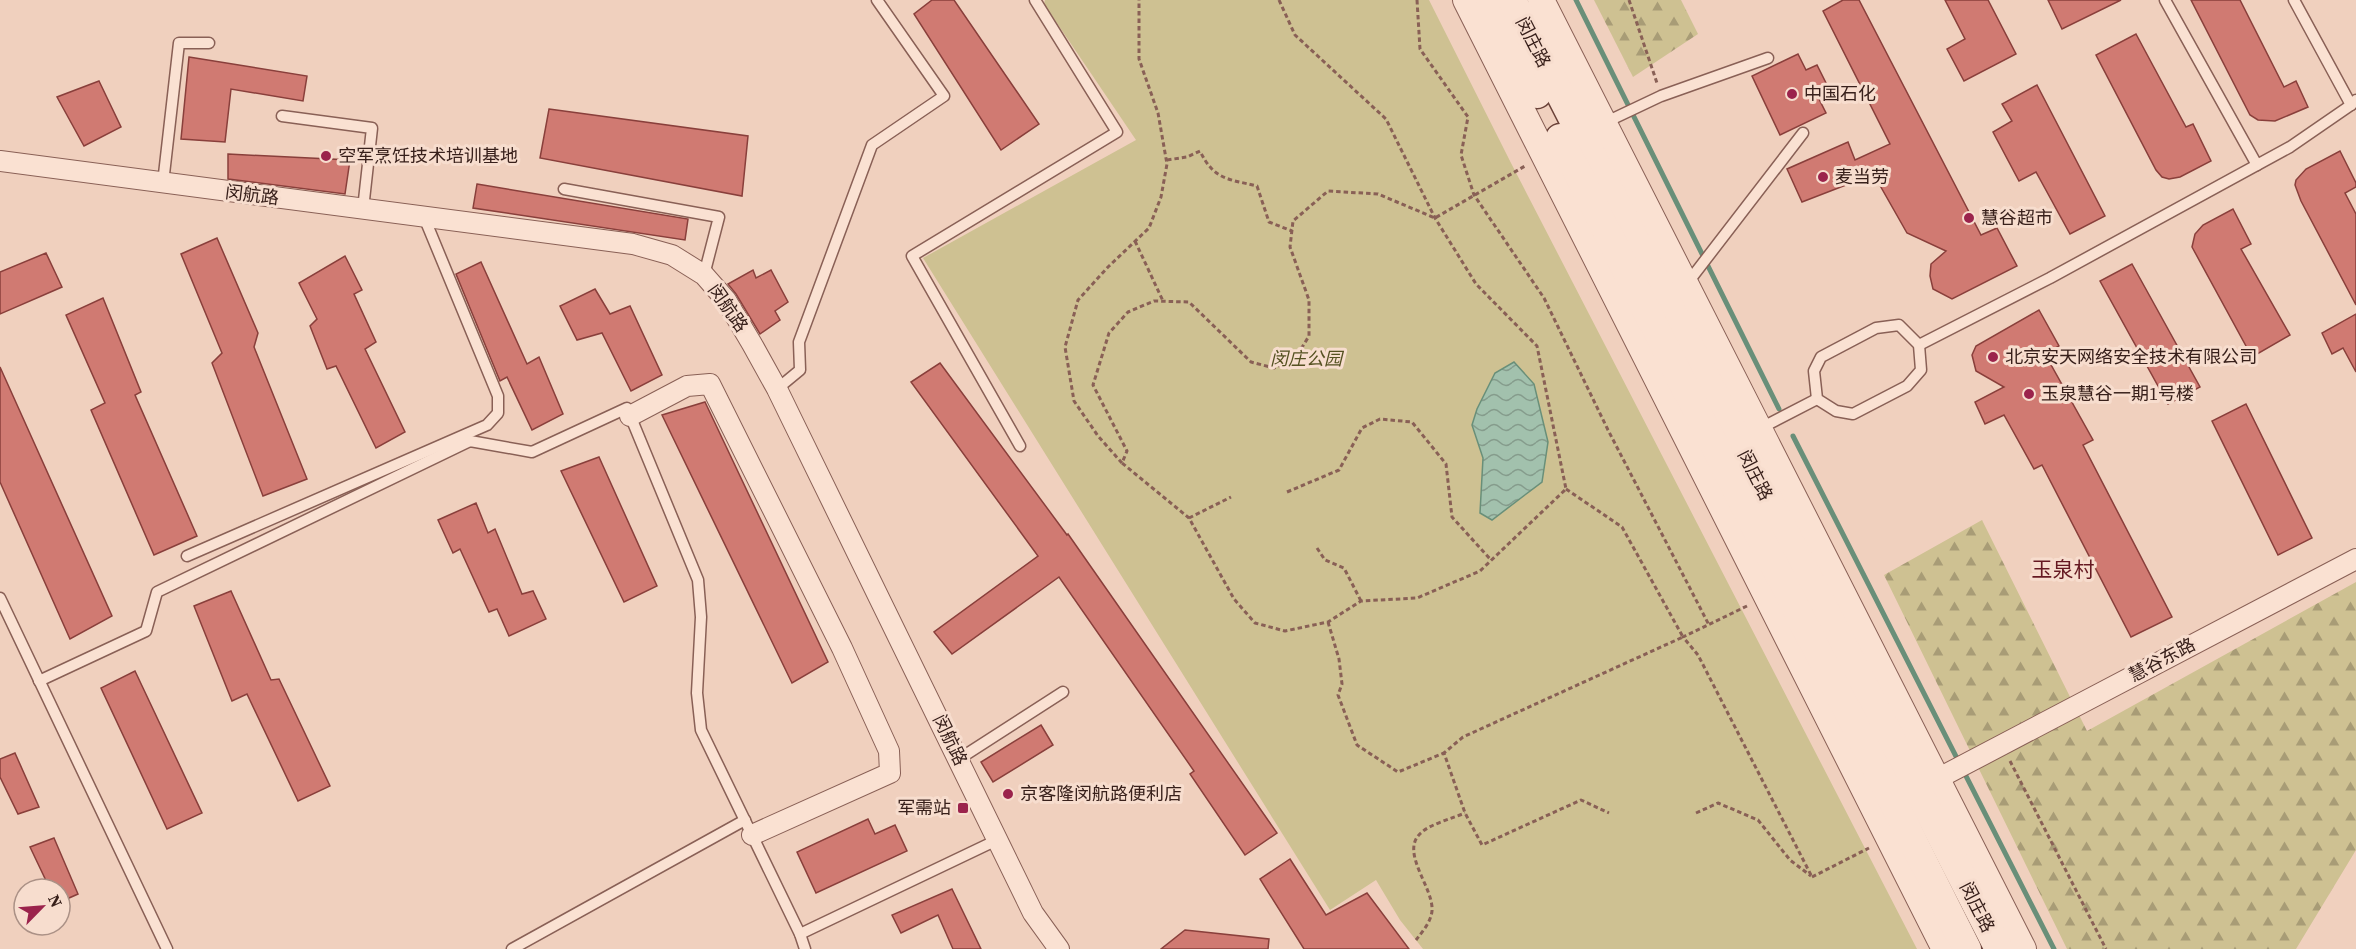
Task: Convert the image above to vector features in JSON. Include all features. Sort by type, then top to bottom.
[{"type":"main road","name":"闵庄路","points":[[1490,0],[1583,134],[1967,949]]},
{"type":"main road","name":"闵庄路","points":[[1512,0],[1583,134],[1999,949]]},
{"type":"street","name":"闵庄路","points":[[1466,0],[1583,134],[1693,277],[1759,429],[1953,771],[2023,949]]},
{"type":"street","name":"闵庄路","points":[[1541,0],[1583,134],[1767,596],[1945,949]]},
{"type":"street","name":"闵航路","points":[[0,161],[633,244],[672,255],[704,274],[726,300],[777,389],[1033,913],[1059,949]]},
{"type":"street","points":[[630,416],[687,386],[710,384],[842,648],[889,751],[890,773],[749,827]]},
{"type":"street","name":"慧谷东路","points":[[1953,771],[2356,559]]},
{"type":"lane","points":[[777,389],[800,370],[799,342],[872,145],[944,96],[876,0]]},
{"type":"lane","points":[[1020,446],[912,256],[1117,132],[1035,0]]},
{"type":"lane","points":[[2165,0],[2257,165]]},
{"type":"lane","points":[[1919,345],[2050,278],[2290,147],[2354,103],[2294,0]]},
{"type":"lane","points":[[163,183],[179,43],[209,43]]},
{"type":"lane","points":[[1583,134],[1661,96],[1768,58]]},
{"type":"lane","points":[[282,116],[372,128],[363,209]]},
{"type":"lane","points":[[1693,277],[1803,133]]},
{"type":"lane","points":[[564,189],[719,217],[704,274]]},
{"type":"lane","points":[[187,556],[487,425],[498,413],[498,396],[424,217]]},
{"type":"lane","points":[[1899,325],[1919,345],[1922,370],[1907,386],[1853,414],[1836,411],[1817,399],[1814,371],[1821,357],[1832,351],[1876,328],[1899,325]]},
{"type":"lane","points":[[1759,429],[1817,399]]},
{"type":"lane","points":[[39,681],[146,631],[157,591],[470,441],[532,453],[627,408],[698,580],[701,617],[697,693],[701,730],[800,934],[805,949]]},
{"type":"lane","points":[[0,597],[168,949]]},
{"type":"lane","points":[[959,759],[1063,692]]},
{"type":"lane","points":[[512,949],[749,827]]},
{"type":"lane","points":[[800,934],[997,840]]},
{"type":"path","points":[[1138,0],[1139,59],[1158,113],[1167,160],[1161,197],[1149,228],[1077,300],[1065,347],[1074,401],[1098,436],[1122,463],[1189,518],[1233,598],[1255,623],[1285,632],[1328,622],[1361,601],[1417,598],[1480,571],[1566,489]]},
{"type":"path","points":[[1278,0],[1295,35],[1386,118],[1435,218],[1476,284],[1537,346],[1566,489],[1622,527],[1683,637],[1698,655],[1812,877]]},
{"type":"path","points":[[1418,0],[1420,49],[1468,117],[1461,155],[1474,195],[1544,298],[1608,430],[1709,625]]},
{"type":"path","points":[[1629,0],[1661,96]]},
{"type":"path","points":[[1435,218],[1583,134]]},
{"type":"path","points":[[1167,160],[1187,157],[1200,151],[1208,168],[1222,177],[1257,186],[1269,222],[1292,231]]},
{"type":"path","points":[[1122,463],[1127,451],[1093,385],[1109,333],[1128,312],[1154,301],[1189,302],[1251,362],[1274,368],[1290,362],[1309,336],[1309,300],[1290,247],[1293,221],[1328,191],[1378,194],[1435,218]]},
{"type":"path","points":[[1135,242],[1163,302]]},
{"type":"path","points":[[1287,492],[1340,470],[1362,428],[1380,419],[1412,422],[1446,464],[1452,517],[1492,560]]},
{"type":"path","points":[[1189,518],[1231,497]]},
{"type":"path","points":[[1317,548],[1325,560],[1344,568],[1361,601]]},
{"type":"path","points":[[1328,622],[1340,659],[1342,684],[1338,695],[1357,745],[1398,772],[1444,753],[1463,737],[1709,625],[1767,596]]},
{"type":"path","points":[[2001,745],[2106,949]]},
{"type":"path","points":[[1444,753],[1465,813],[1482,845],[1581,800],[1609,813]]},
{"type":"path","points":[[1696,813],[1718,803],[1758,820],[1790,860],[1812,877]]},
{"type":"path","points":[[1416,940],[1432,912],[1430,894],[1414,858],[1414,841],[1422,832],[1465,813]]},
{"type":"path","points":[[1812,877],[1889,837]]},
{"type":"green space","name":"闵庄公园","points":[[1045,0],[1429,0],[1917,949],[1423,949],[1400,920],[1376,880],[1330,910],[923,258],[1136,140],[1044,4]]},
{"type":"green space","points":[[1594,0],[1681,0],[1698,34],[1633,77]]},
{"type":"green space","points":[[1982,520],[2087,731],[2356,582],[2356,850],[2296,949],[2067,949],[1884,575]]},
{"type":"water","points":[[1514,362],[1534,384],[1548,442],[1542,482],[1492,520],[1480,513],[1483,458],[1472,425],[1477,409],[1495,373]]},
{"type":"building","points":[[932,0],[954,0],[1039,124],[1001,150],[914,14]]},
{"type":"building","points":[[1843,0],[1859,0],[1981,235],[1997,228],[2017,266],[1952,299],[1933,289],[1930,276],[1931,264],[1946,251],[1907,233],[1870,168],[1845,179],[1846,185],[1802,202],[1787,169],[1848,142],[1855,160],[1890,144],[1823,11]]},
{"type":"building","points":[[1945,0],[1988,0],[2016,54],[1964,81],[1947,49],[1965,39]]},
{"type":"building","points":[[2048,0],[2121,0],[2062,29]]},
{"type":"building","points":[[2191,0],[2240,0],[2284,87],[2296,81],[2308,107],[2275,121],[2258,120],[2250,115]]},
{"type":"building","points":[[2136,34],[2186,127],[2193,124],[2211,161],[2180,177],[2169,179],[2162,177],[2156,170],[2096,55]]},
{"type":"building","name":"中国石化","points":[[1798,54],[1806,70],[1817,65],[1830,91],[1818,97],[1826,113],[1780,135],[1752,76]]},
{"type":"building","points":[[189,57],[307,76],[303,101],[231,89],[225,142],[181,139]]},
{"type":"building","points":[[99,81],[121,127],[84,146],[57,97]]},
{"type":"building","points":[[2037,85],[2105,216],[2070,234],[2036,172],[2019,181],[1993,132],[2012,121],[2002,104]]},
{"type":"building","points":[[549,109],[748,136],[742,196],[540,158]]},
{"type":"building","points":[[2340,151],[2356,183],[2356,187],[2345,193],[2356,214],[2356,305],[2301,201],[2295,185],[2296,180],[2306,169]]},
{"type":"building","points":[[228,154],[350,160],[345,194],[228,179]]},
{"type":"building","points":[[477,184],[688,219],[685,240],[473,208]]},
{"type":"building","points":[[2233,209],[2251,244],[2241,249],[2290,335],[2252,357],[2192,247],[2195,234],[2203,225]]},
{"type":"building","points":[[217,238],[258,333],[254,347],[307,479],[263,496],[212,363],[222,353],[181,254]]},
{"type":"building","points":[[46,253],[62,287],[0,314],[0,272]]},
{"type":"building","points":[[345,256],[362,290],[354,294],[376,342],[365,349],[405,432],[376,448],[336,366],[327,369],[310,326],[317,319],[299,283]]},
{"type":"building","points":[[481,262],[527,364],[539,357],[563,414],[532,430],[507,377],[500,381],[456,274]]},
{"type":"building","points":[[2132,264],[2200,387],[2168,404],[2100,281]]},
{"type":"building","points":[[753,270],[756,278],[771,270],[788,302],[775,311],[780,320],[760,334],[728,284]]},
{"type":"building","points":[[595,289],[610,314],[630,306],[662,375],[631,391],[602,333],[577,340],[560,306]]},
{"type":"building","points":[[103,298],[141,392],[135,395],[197,536],[154,555],[91,410],[105,403],[66,315]]},
{"type":"building","points":[[2039,310],[2059,346],[2045,354],[2093,440],[2083,445],[2172,617],[2131,637],[2042,465],[2034,469],[2004,415],[1985,424],[1975,402],[2004,387],[1976,371],[1972,355],[1976,346]]},
{"type":"building","points":[[2356,314],[2356,372],[2343,348],[2332,354],[2322,333]]},
{"type":"building","points":[[940,363],[1068,534],[1277,833],[1245,855],[1190,774],[1194,771],[1059,577],[952,654],[934,632],[1038,556],[911,382]]},
{"type":"building","points":[[0,367],[112,616],[70,639],[0,482]]},
{"type":"building","points":[[705,402],[828,662],[792,683],[662,415]]},
{"type":"building","points":[[2246,404],[2312,538],[2278,555],[2212,421]]},
{"type":"building","points":[[599,457],[657,586],[624,602],[561,471]]},
{"type":"building","points":[[476,503],[488,533],[495,529],[522,594],[533,591],[546,619],[509,636],[497,609],[489,612],[460,549],[453,553],[438,520]]},
{"type":"building","points":[[231,591],[271,680],[279,679],[330,786],[298,801],[247,694],[232,701],[194,606]]},
{"type":"building","points":[[135,671],[202,813],[167,829],[101,688]]},
{"type":"building","points":[[1041,725],[1053,745],[993,782],[981,762]]},
{"type":"building","points":[[15,753],[39,807],[18,814],[0,777],[0,759]]},
{"type":"building","points":[[868,819],[875,834],[895,825],[907,851],[816,893],[797,852]]},
{"type":"building","points":[[54,838],[71,877],[44,877],[30,847]]},
{"type":"building","points":[[1290,859],[1326,915],[1367,893],[1409,949],[1304,949],[1260,879]]},
{"type":"building","points":[[72,880],[78,894],[72,897]]},
{"type":"building","points":[[952,889],[981,949],[953,949],[938,915],[901,933],[892,915]]},
{"type":"building","points":[[1185,930],[1269,939],[1268,949],[1161,949]]},
{"type":"waterway","points":[[1576,0],[1779,409]]},
{"type":"waterway","points":[[1793,436],[2054,949]]},
{"type":"place","name":"中国石化","points":[[1792,94]]},
{"type":"place","name":"空军烹饪技术培训基地","points":[[326,156]]},
{"type":"place","name":"麦当劳","points":[[1823,177]]},
{"type":"place","name":"慧谷超市","points":[[1969,218]]},
{"type":"place","name":"北京安天网络安全技术有限公司","points":[[1993,357]]},
{"type":"place","name":"玉泉慧谷一期1号楼","points":[[2029,394]]},
{"type":"place","name":"京客隆闵航路便利店","points":[[1008,794]]},
{"type":"place","name":"军需站","points":[[963,808]]},
{"type":"district","name":"玉泉村","points":[[2063,570]]}]
